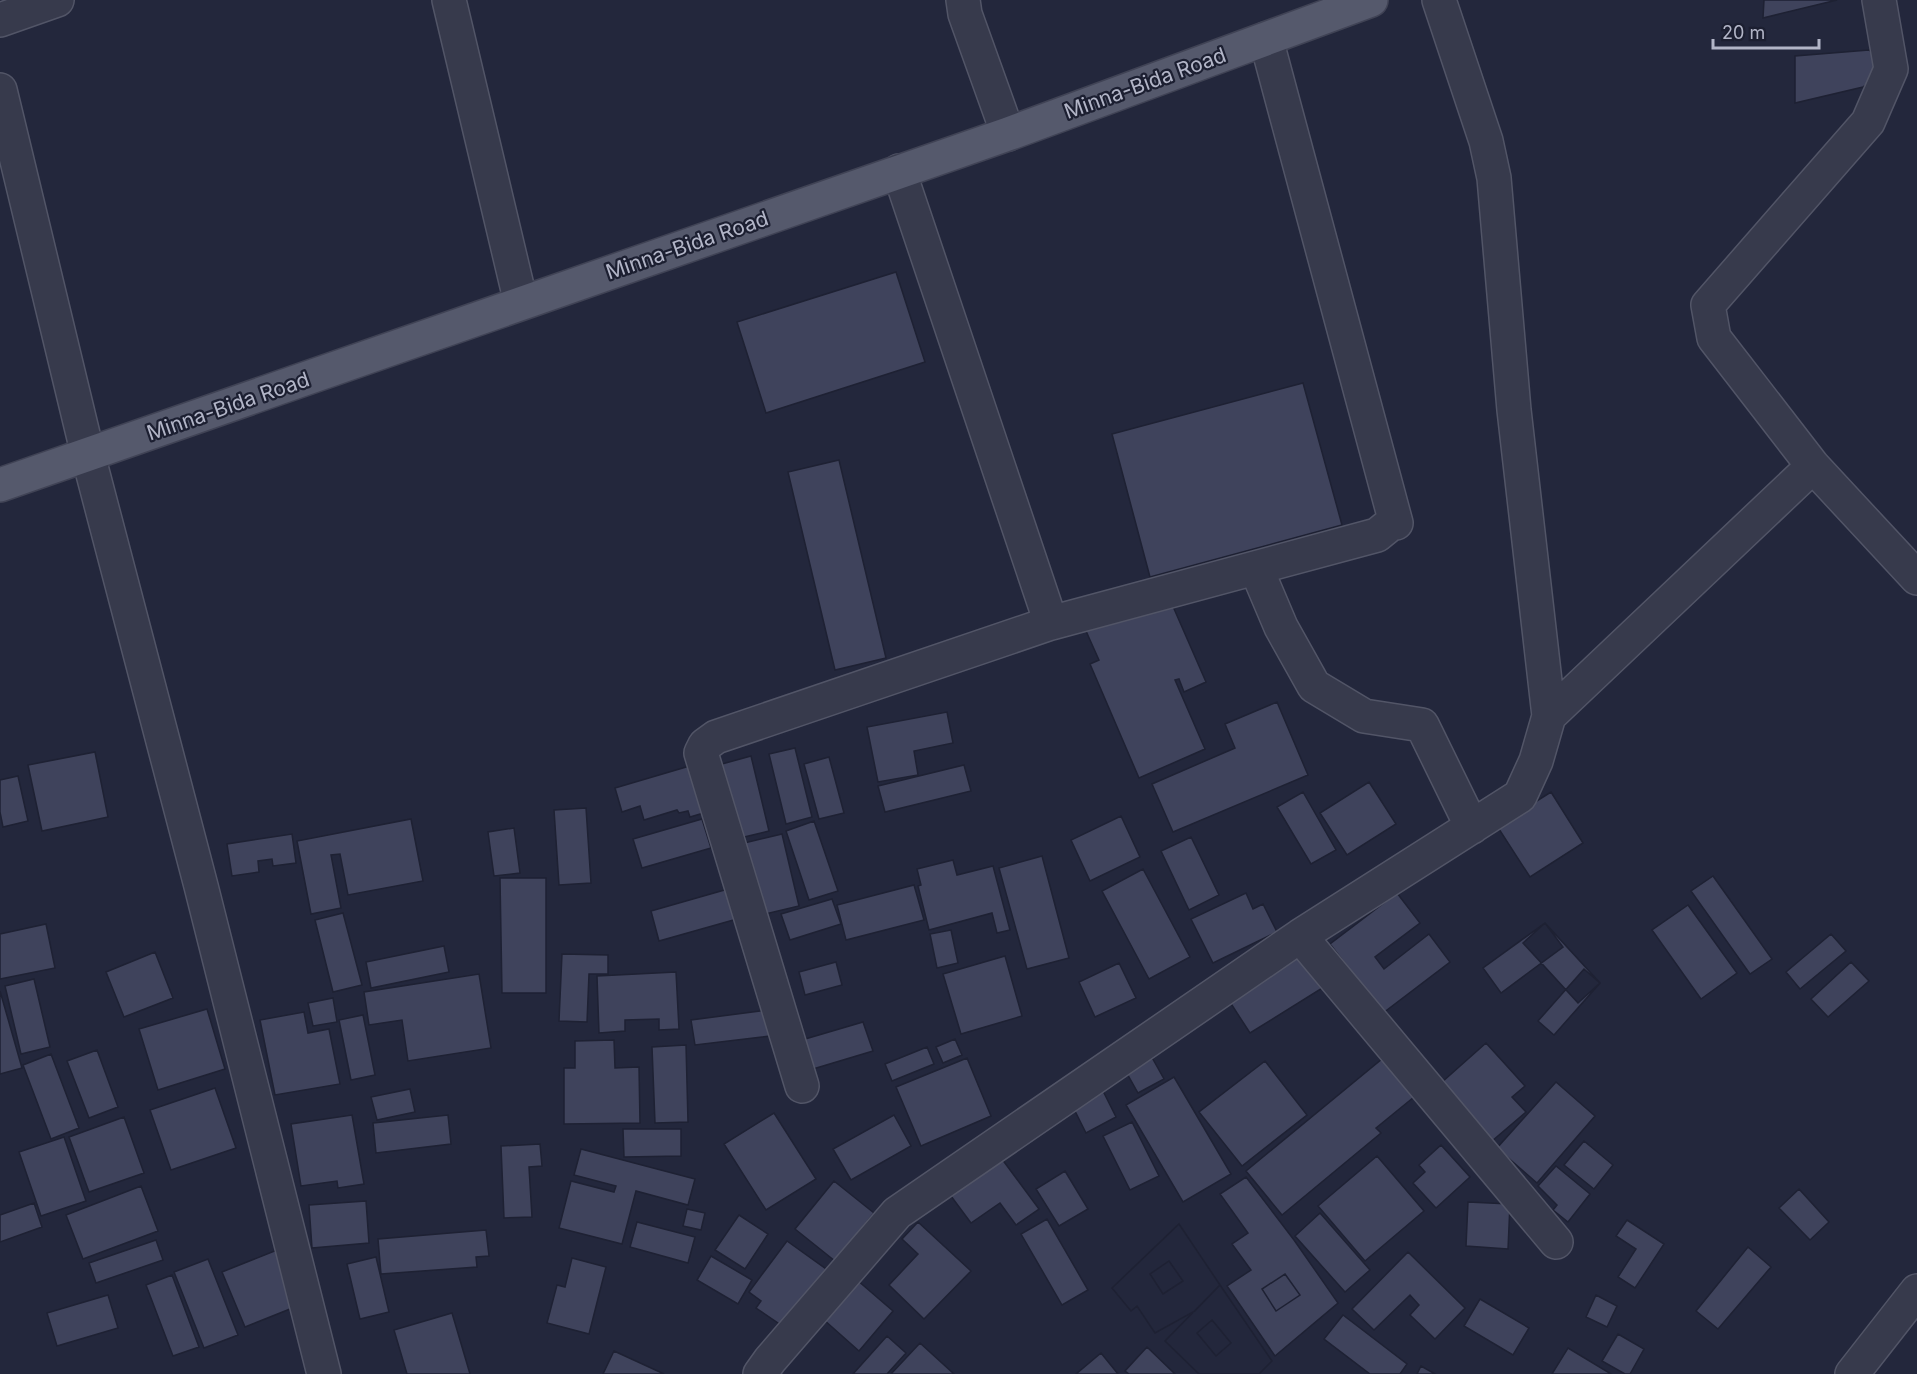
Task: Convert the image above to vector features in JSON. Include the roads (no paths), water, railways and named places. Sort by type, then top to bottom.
[{"type":"main road","name":"Minna-Bida Road","points":[[0,485],[1008,134],[1371,0]]},
{"type":"street","points":[[0,20],[57,0]]},
{"type":"street","points":[[449,0],[521,303]]},
{"type":"street","points":[[963,0],[965,14],[1008,134]]},
{"type":"street","points":[[760,1374],[897,1213],[1300,936],[1521,796],[1536,761],[1549,716],[1514,410],[1494,178],[1486,141],[1439,0]]},
{"type":"street","points":[[1879,0],[1891,69],[1868,122],[1708,305],[1714,338],[1813,466],[1917,578]]},
{"type":"street","points":[[802,1086],[701,753],[705,745],[716,737],[1051,622],[1377,535],[1393,522],[1396,523],[1266,39]]},
{"type":"street","points":[[1,100],[88,455],[201,886],[324,1374]]},
{"type":"street","points":[[899,171],[1051,622]]},
{"type":"street","points":[[1549,716],[1813,466]]},
{"type":"street","points":[[1256,568],[1281,627],[1314,686],[1364,716],[1422,725],[1472,827]]},
{"type":"street","points":[[1300,936],[1557,1242]]},
{"type":"street","points":[[1852,1374],[1917,1291]]}]
